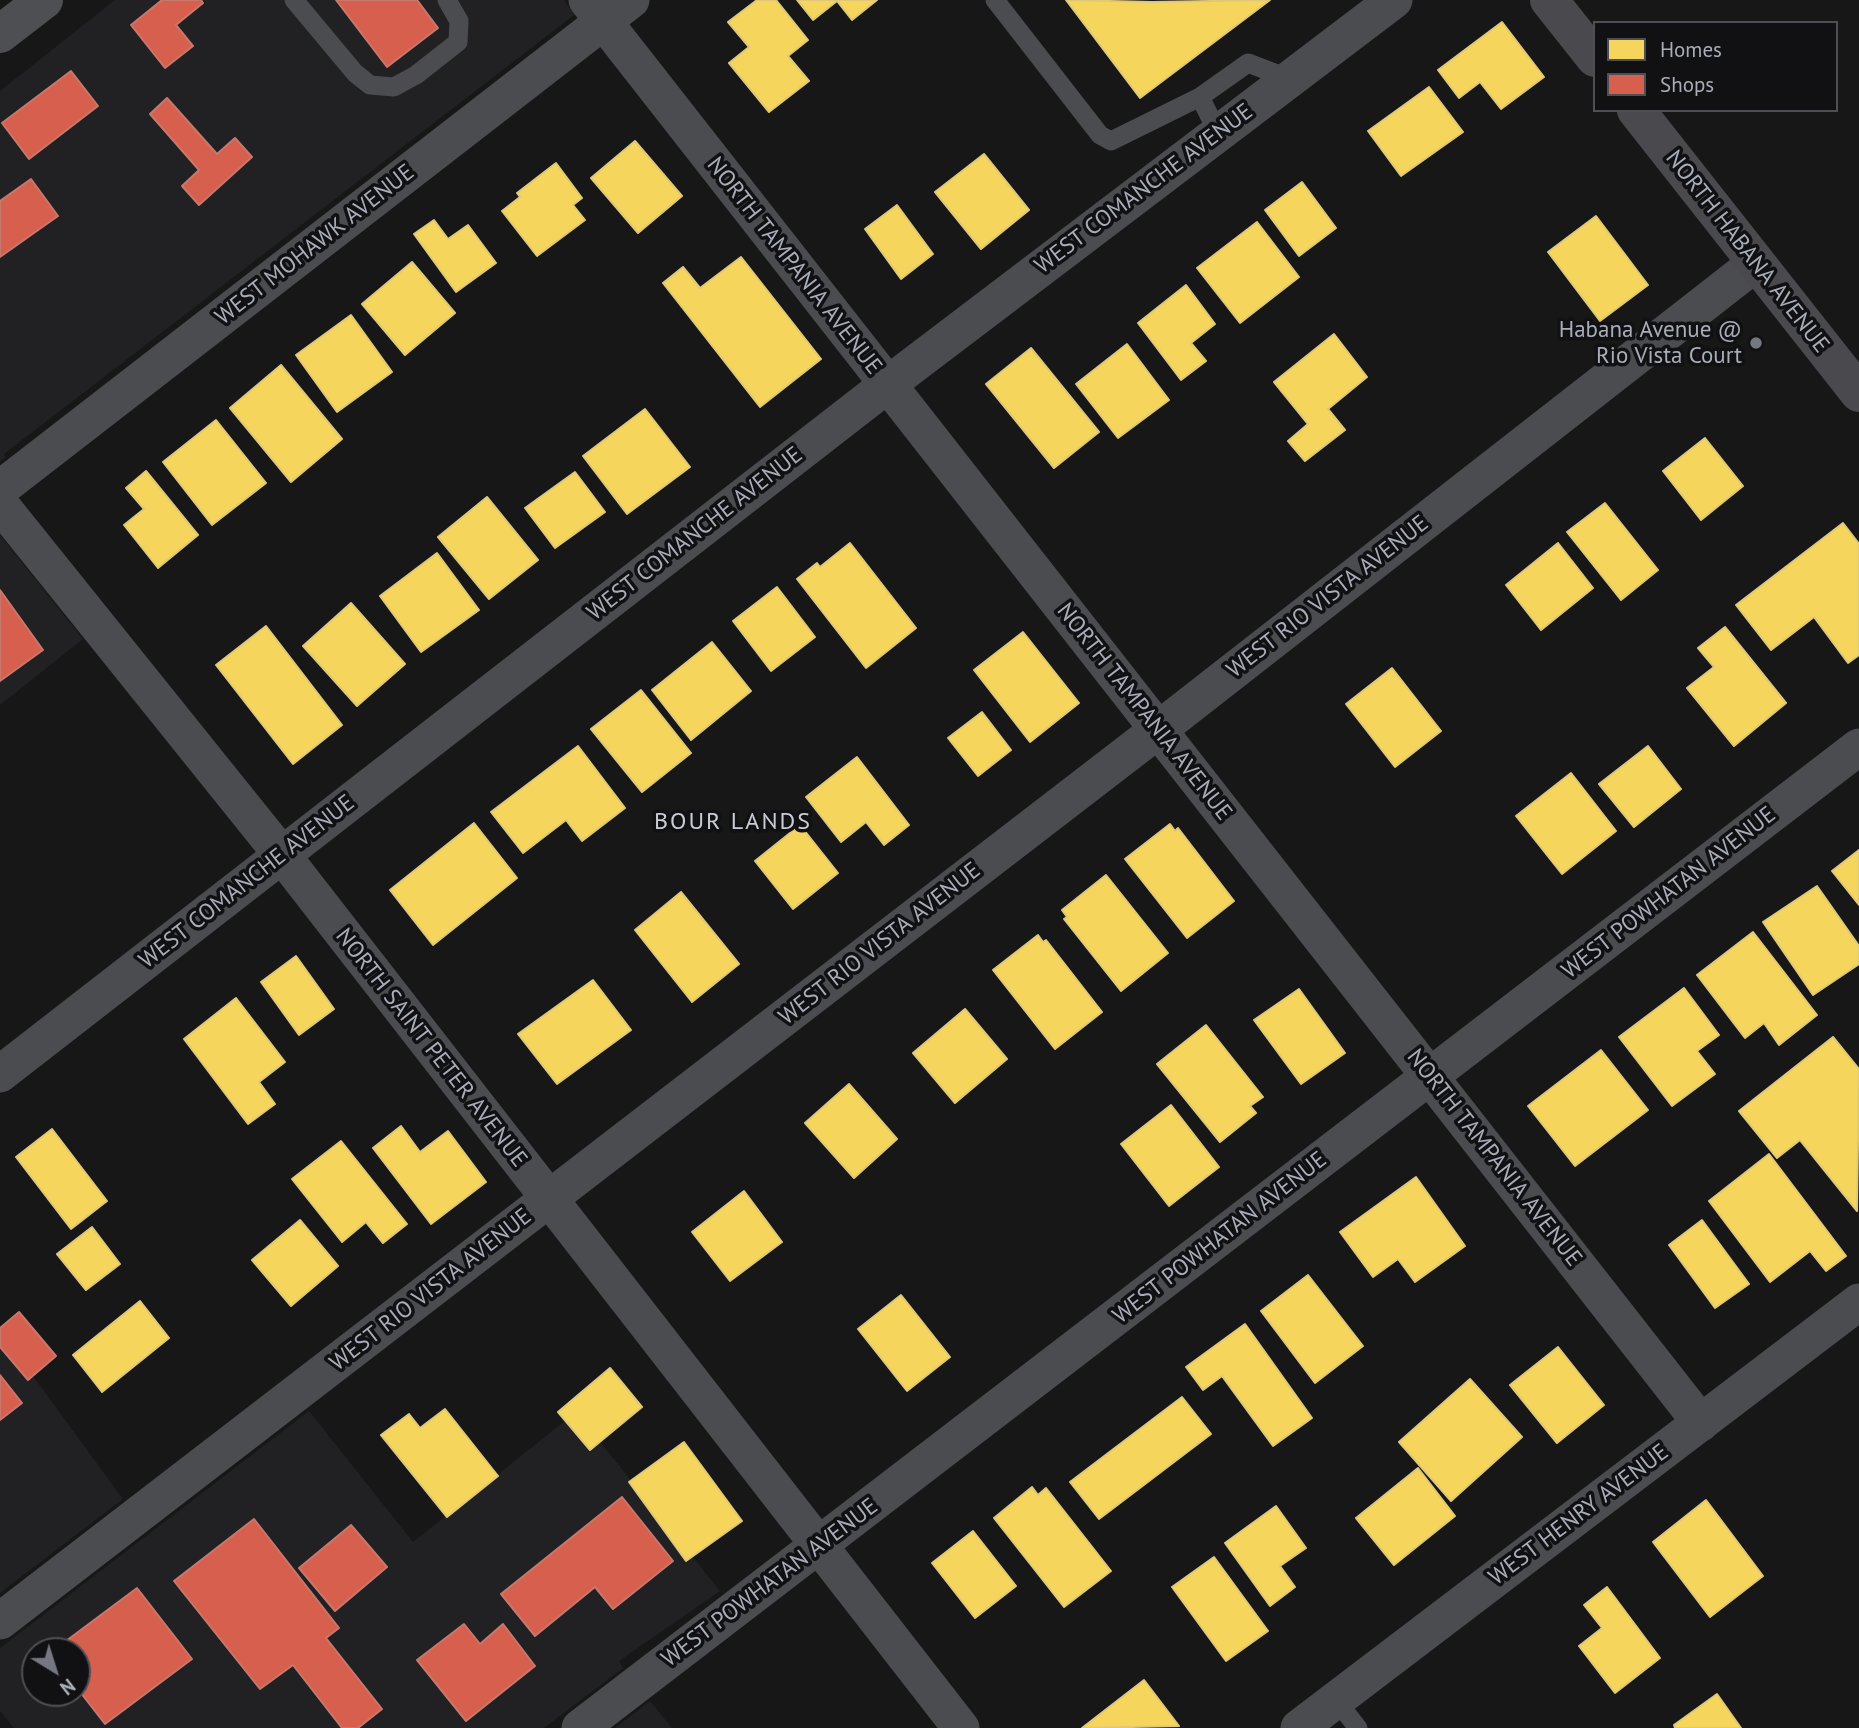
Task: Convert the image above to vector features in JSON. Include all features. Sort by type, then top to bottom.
[{"type":"main road","points":[[0,34],[44,0]]},
{"type":"street","name":"WEST MOHAWK AVENUE","points":[[0,489],[595,11],[631,0]]},
{"type":"street","name":"WEST COMANCHE AVENUE","points":[[0,1074],[887,385],[1394,0]]},
{"type":"street","points":[[1549,0],[1593,55]]},
{"type":"street","name":"NORTH TAMPANIA AVENUE","points":[[595,11],[1701,1423]]},
{"type":"street","name":"NORTH HABANA AVENUE","points":[[1638,112],[1859,393]]},
{"type":"street","name":"WEST RIO VISTA AVENUE","points":[[0,1621],[1158,730],[1756,263]]},
{"type":"street","name":"NORTH SAINT PETER AVENUE","points":[[0,504],[282,855],[961,1728]]},
{"type":"street","name":"WEST POWHATAN AVENUE","points":[[579,1728],[1859,747]]},
{"type":"street","name":"WEST HENRY AVENUE","points":[[1299,1728],[1347,1714],[1701,1423],[1859,1302]]},
{"type":"lane","points":[[294,0],[355,73],[370,85],[394,88],[416,75],[458,41],[459,21],[447,0]]},
{"type":"lane","points":[[995,0],[1100,135],[1111,141],[1200,97],[1248,63],[1290,79]]},
{"type":"lane","points":[[1200,97],[1218,133]]},
{"type":"shaded area","points":[[115,0],[564,0],[574,15],[4,454],[6,457],[0,462],[0,91]]},
{"type":"shaded area","points":[[0,535],[83,639],[0,705]]},
{"type":"shaded area","points":[[0,1331],[123,1499],[0,1593]]},
{"type":"shaded area","points":[[309,1411],[413,1542],[576,1412],[720,1591],[619,1661],[623,1668],[544,1728],[14,1728],[0,1711],[0,1648]]},
{"type":"shaded area","points":[[650,1701],[672,1728],[615,1728]]},
{"type":"building: Homes","points":[[757,0],[776,0],[808,40],[788,56],[809,81],[769,112],[729,63],[749,47],[728,22]]},
{"type":"building: Homes","points":[[797,0],[877,0],[852,20],[837,1],[813,20]]},
{"type":"building: Homes","points":[[1066,0],[1152,2],[1270,0],[1140,98]]},
{"type":"building: Homes","points":[[1502,22],[1544,77],[1501,109],[1480,82],[1459,98],[1438,70]]},
{"type":"building: Homes","points":[[1429,87],[1463,132],[1401,176],[1368,131]]},
{"type":"building: Homes","points":[[635,141],[682,196],[638,233],[591,178]]},
{"type":"building: Homes","points":[[984,154],[1029,210],[981,249],[935,192]]},
{"type":"building: Homes","points":[[556,163],[582,198],[573,205],[585,220],[537,256],[502,211],[520,197],[517,193]]},
{"type":"building: Homes","points":[[1302,182],[1336,228],[1299,256],[1265,210]]},
{"type":"building: Homes","points":[[897,205],[933,254],[901,279],[865,229]]},
{"type":"building: Homes","points":[[1596,216],[1648,285],[1600,321],[1548,252]]},
{"type":"building: Homes","points":[[434,220],[448,239],[468,225],[496,263],[456,292],[414,234]]},
{"type":"building: Homes","points":[[1257,222],[1299,277],[1240,323],[1197,268]]},
{"type":"building: Homes","points":[[741,257],[821,359],[760,407],[663,283],[683,267],[700,288]]},
{"type":"building: Homes","points":[[412,262],[455,313],[405,355],[362,304]]},
{"type":"building: Homes","points":[[1186,285],[1215,324],[1191,343],[1206,361],[1181,380],[1138,323]]},
{"type":"building: Homes","points":[[351,315],[392,372],[337,412],[296,355]]},
{"type":"building: Homes","points":[[1334,334],[1367,377],[1328,409],[1345,430],[1305,461],[1288,441],[1308,424],[1274,382]]},
{"type":"building: Homes","points":[[1127,344],[1169,400],[1118,438],[1076,384]]},
{"type":"building: Homes","points":[[1031,348],[1099,432],[1054,468],[986,384]]},
{"type":"building: Homes","points":[[281,365],[342,439],[291,482],[230,408]]},
{"type":"building: Homes","points":[[645,409],[690,467],[627,514],[583,456]]},
{"type":"building: Homes","points":[[216,420],[266,483],[212,525],[163,462]]},
{"type":"building: Homes","points":[[1705,438],[1743,486],[1701,520],[1663,471]]},
{"type":"building: Homes","points":[[146,471],[198,535],[158,568],[124,525],[144,509],[126,488]]},
{"type":"building: Homes","points":[[575,472],[605,512],[555,548],[525,508]]},
{"type":"building: Homes","points":[[487,497],[538,560],[489,599],[438,537]]},
{"type":"building: Homes","points":[[1605,503],[1658,570],[1621,600],[1567,532]]},
{"type":"building: Homes","points":[[1843,523],[1859,544],[1859,655],[1848,663],[1814,617],[1771,650],[1736,605]]},
{"type":"building: Homes","points":[[850,543],[916,628],[866,668],[797,579],[817,563],[820,567]]},
{"type":"building: Homes","points":[[1558,543],[1593,588],[1541,630],[1506,585]]},
{"type":"building: Homes","points":[[437,553],[479,610],[421,652],[380,596]]},
{"type":"building: Homes","points":[[777,587],[815,637],[771,671],[733,621]]},
{"type":"building: Homes","points":[[351,603],[405,664],[357,706],[303,646]]},
{"type":"building: Homes","points":[[266,626],[342,725],[293,764],[216,665]]},
{"type":"building: Homes","points":[[1725,627],[1786,703],[1734,746],[1687,688],[1714,667],[1698,648]]},
{"type":"building: Homes","points":[[1023,632],[1079,703],[1030,742],[974,670]]},
{"type":"building: Homes","points":[[712,642],[751,691],[691,740],[652,690]]},
{"type":"building: Homes","points":[[1392,668],[1441,731],[1395,767],[1346,704]]},
{"type":"building: Homes","points":[[641,690],[691,753],[642,792],[591,729]]},
{"type":"building: Homes","points":[[982,712],[1011,750],[978,776],[948,738]]},
{"type":"building: Homes","points":[[578,746],[625,808],[582,841],[566,820],[523,853],[491,812]]},
{"type":"building: Homes","points":[[1648,746],[1681,789],[1634,827],[1599,784]]},
{"type":"building: Homes","points":[[857,757],[909,825],[884,845],[866,822],[841,842],[806,797]]},
{"type":"building: Homes","points":[[1571,773],[1616,831],[1562,874],[1516,816]]},
{"type":"building: Homes","points":[[474,823],[517,878],[433,945],[390,890]]},
{"type":"building: Homes","points":[[1170,824],[1175,831],[1178,828],[1234,901],[1187,938],[1125,859]]},
{"type":"building: Homes","points":[[800,825],[838,873],[793,909],[755,861]]},
{"type":"building: Homes","points":[[1859,850],[1859,905],[1832,871]]},
{"type":"building: Homes","points":[[1106,875],[1168,953],[1121,991],[1064,919],[1067,917],[1062,910]]},
{"type":"building: Homes","points":[[1817,886],[1859,946],[1859,964],[1813,995],[1763,922]]},
{"type":"building: Homes","points":[[681,892],[739,964],[692,1002],[635,930]]},
{"type":"building: Homes","points":[[1753,932],[1817,1015],[1779,1045],[1764,1023],[1745,1038],[1697,975]]},
{"type":"building: Homes","points":[[1038,935],[1043,942],[1046,940],[1102,1012],[1055,1049],[993,970]]},
{"type":"building: Homes","points":[[296,956],[334,1009],[299,1035],[261,982]]},
{"type":"building: Homes","points":[[593,980],[631,1030],[557,1084],[518,1034]]},
{"type":"building: Homes","points":[[1684,988],[1719,1035],[1697,1051],[1715,1074],[1672,1106],[1619,1037]]},
{"type":"building: Homes","points":[[1299,989],[1345,1053],[1301,1084],[1254,1020]]},
{"type":"building: Homes","points":[[236,998],[285,1062],[259,1082],[275,1104],[248,1124],[184,1039]]},
{"type":"building: Homes","points":[[965,1009],[1007,1059],[955,1103],[913,1053]]},
{"type":"building: Homes","points":[[1206,1025],[1263,1097],[1250,1106],[1256,1113],[1220,1142],[1157,1064]]},
{"type":"building: Homes","points":[[1833,1037],[1859,1069],[1857,1211],[1800,1140],[1777,1158],[1739,1111]]},
{"type":"building: Homes","points":[[1601,1050],[1648,1110],[1575,1166],[1528,1106]]},
{"type":"building: Homes","points":[[849,1084],[897,1139],[854,1178],[805,1123]]},
{"type":"building: Homes","points":[[1171,1105],[1219,1167],[1169,1206],[1121,1144]]},
{"type":"building: Homes","points":[[401,1126],[420,1152],[448,1131],[486,1182],[431,1224],[373,1148]]},
{"type":"building: Homes","points":[[52,1129],[107,1201],[71,1229],[16,1157]]},
{"type":"building: Homes","points":[[341,1141],[407,1224],[383,1243],[366,1222],[342,1242],[292,1179]]},
{"type":"building: Homes","points":[[1769,1154],[1846,1256],[1826,1271],[1810,1251],[1770,1282],[1709,1201]]},
{"type":"building: Homes","points":[[1416,1177],[1465,1246],[1415,1282],[1398,1259],[1373,1277],[1340,1232]]},
{"type":"building: Homes","points":[[744,1191],[782,1242],[730,1281],[692,1232]]},
{"type":"building: Homes","points":[[300,1220],[338,1266],[291,1306],[252,1260]]},
{"type":"building: Homes","points":[[1702,1220],[1749,1284],[1715,1308],[1669,1245]]},
{"type":"building: Homes","points":[[92,1227],[120,1264],[86,1290],[57,1254]]},
{"type":"building: Homes","points":[[1308,1275],[1363,1346],[1315,1383],[1261,1311]]},
{"type":"building: Homes","points":[[901,1295],[950,1357],[907,1391],[858,1329]]},
{"type":"building: Homes","points":[[140,1301],[169,1338],[102,1392],[73,1355]]},
{"type":"building: Homes","points":[[1245,1324],[1312,1418],[1273,1446],[1222,1376],[1203,1390],[1186,1367]]},
{"type":"building: Homes","points":[[1558,1347],[1604,1405],[1557,1443],[1510,1385]]},
{"type":"building: Homes","points":[[610,1368],[642,1407],[590,1450],[558,1412]]},
{"type":"building: Homes","points":[[1470,1379],[1522,1437],[1451,1501],[1399,1442]]},
{"type":"building: Homes","points":[[1182,1397],[1211,1434],[1099,1519],[1070,1482]]},
{"type":"building: Homes","points":[[445,1409],[498,1476],[447,1517],[381,1435],[409,1414],[420,1428]]},
{"type":"building: Homes","points":[[684,1442],[742,1521],[686,1561],[629,1482]]},
{"type":"building: Homes","points":[[1418,1468],[1455,1516],[1394,1565],[1356,1518]]},
{"type":"building: Homes","points":[[1032,1487],[1038,1495],[1046,1488],[1111,1571],[1064,1607],[994,1518]]},
{"type":"building: Homes","points":[[1706,1500],[1763,1576],[1710,1617],[1653,1542]]},
{"type":"building: Homes","points":[[1276,1506],[1306,1548],[1280,1566],[1295,1587],[1270,1606],[1225,1543]]},
{"type":"building: Homes","points":[[973,1531],[1016,1586],[975,1618],[932,1563]]},
{"type":"building: Homes","points":[[1214,1557],[1268,1631],[1226,1661],[1172,1587]]},
{"type":"building: Homes","points":[[1607,1587],[1660,1658],[1615,1693],[1579,1646],[1602,1628],[1584,1605]]},
{"type":"building: Homes","points":[[1144,1680],[1179,1726],[1082,1728]]},
{"type":"building: Homes","points":[[1717,1694],[1741,1728],[1675,1728],[1674,1725]]},
{"type":"building: Shops","points":[[162,0],[201,0],[203,3],[176,25],[193,46],[165,68],[131,25]]},
{"type":"building: Shops","points":[[336,0],[417,0],[438,28],[387,67]]},
{"type":"building: Shops","points":[[71,71],[98,106],[29,159],[2,123]]},
{"type":"building: Shops","points":[[167,98],[217,154],[235,138],[252,157],[199,205],[182,186],[199,170],[150,114]]},
{"type":"building: Shops","points":[[31,179],[58,216],[0,257],[0,201]]},
{"type":"building: Shops","points":[[0,590],[43,650],[0,681]]},
{"type":"building: Shops","points":[[19,1312],[56,1356],[28,1380],[0,1347],[0,1328]]},
{"type":"building: Shops","points":[[0,1375],[22,1403],[0,1420]]},
{"type":"building: Shops","points":[[622,1497],[673,1561],[613,1609],[595,1587],[535,1636],[501,1594]]},
{"type":"building: Shops","points":[[254,1519],[339,1628],[326,1638],[382,1709],[358,1728],[342,1728],[293,1665],[260,1689],[174,1581]]},
{"type":"building: Shops","points":[[351,1525],[387,1567],[335,1611],[299,1568]]},
{"type":"building: Shops","points":[[137,1588],[192,1659],[105,1724],[91,1706],[91,1637],[71,1637]]},
{"type":"building: Shops","points":[[464,1624],[480,1644],[503,1624],[535,1666],[466,1721],[417,1660]]},
{"type":"place","name":"Habana Avenue @ Rio Vista Court","points":[[1756,343]]},
{"type":"district","name":"BOUR LANDS","points":[[733,822]]}]
